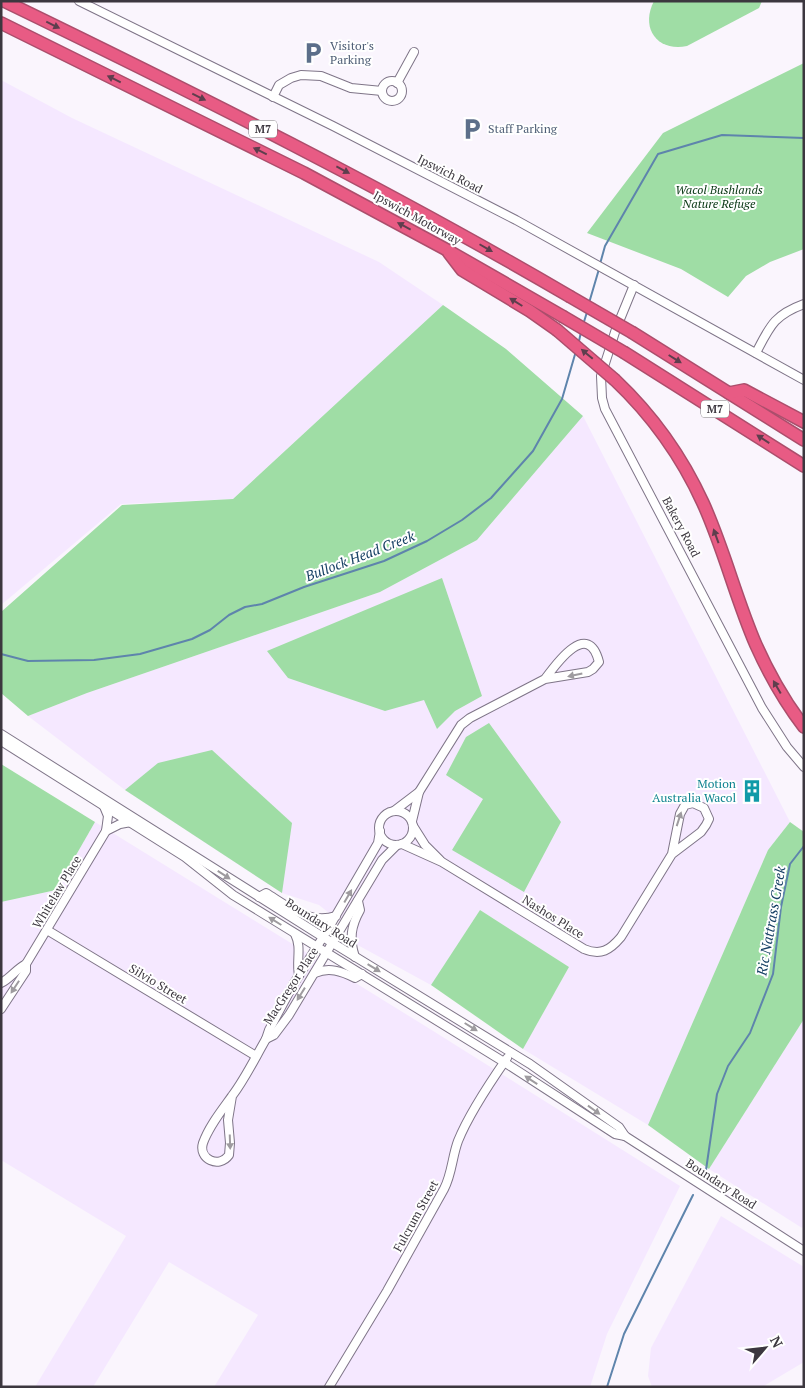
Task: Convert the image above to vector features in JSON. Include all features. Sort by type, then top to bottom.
[{"type":"highway","name":"Ipswich Motorway","points":[[4,1],[328,162],[454,229],[633,333],[804,440]]},
{"type":"highway","name":"Ipswich Motorway","points":[[1,23],[288,165],[447,250],[626,353],[804,466]]},
{"type":"highway","points":[[447,250],[462,270],[530,311],[596,361],[650,416],[684,466],[703,504],[756,644],[777,687],[804,727]]},
{"type":"highway","points":[[729,393],[744,390],[804,422]]},
{"type":"street","name":"Ipswich Road","points":[[79,1],[516,220],[804,380]]},
{"type":"street","points":[[397,83],[414,52]]},
{"type":"street","points":[[273,97],[279,85],[301,75],[321,76],[351,88],[382,91]]},
{"type":"street","points":[[388,82],[400,85],[402,92],[397,100],[388,100],[382,91],[388,82]]},
{"type":"street","name":"Bakery Road","points":[[634,285],[616,330],[601,376],[601,392],[605,409],[762,708],[787,747],[804,767]]},
{"type":"street","points":[[756,353],[775,320],[786,311],[804,304]]},
{"type":"street","points":[[419,792],[411,837],[399,844],[386,841],[380,831],[380,825],[385,815],[394,811],[419,792],[461,725],[470,718],[545,680],[593,670],[599,662],[598,655],[587,645],[579,644],[554,666],[545,680]]},
{"type":"street","name":"Boundary Road","points":[[1,734],[332,943],[530,1064],[619,1128],[625,1136],[804,1251]]},
{"type":"street","name":"Boundary Road","points":[[1,741],[185,856],[233,895],[504,1062],[615,1134],[625,1136]]},
{"type":"street","name":"Nashos Place","points":[[399,844],[442,862],[593,953],[607,950],[618,941],[672,854],[680,814],[685,805],[693,803],[704,808],[709,819],[706,825],[701,832],[672,854]]},
{"type":"street","points":[[103,804],[108,816],[106,831]]},
{"type":"street","points":[[394,811],[405,813],[413,824]]},
{"type":"street","points":[[106,831],[120,824],[131,822]]},
{"type":"street","name":"Nashos Place","points":[[413,824],[426,845],[442,862]]},
{"type":"street","name":"Whitelaw Place","points":[[1,1009],[26,971],[26,964],[106,831]]},
{"type":"street","name":"MacGregor Place","points":[[232,1096],[228,1120],[229,1155],[223,1160],[212,1162],[206,1158],[202,1151],[203,1143],[266,1039],[298,975],[336,916],[378,844],[380,831]]},
{"type":"street","name":"MacGregor Place","points":[[266,1039],[279,1028],[314,974],[382,860],[399,844]]},
{"type":"street","points":[[259,897],[266,893],[304,916],[320,918],[336,916]]},
{"type":"street","points":[[355,957],[351,934],[360,910],[358,901]]},
{"type":"street","name":"Silvio Street","points":[[47,930],[256,1056]]},
{"type":"street","points":[[294,933],[299,942],[298,975]]},
{"type":"street","name":"Whitelaw Place","points":[[1,983],[8,980],[20,967],[26,964]]},
{"type":"street","points":[[314,974],[322,970],[330,970],[343,972],[355,978],[362,974]]},
{"type":"street","name":"Fulcrum Street","points":[[329,1387],[387,1291],[450,1178],[455,1152],[462,1133],[511,1052]]},
{"type":"shaded area","points":[[1,80],[72,118],[379,262],[443,305],[233,499],[121,504],[1,605]]},
{"type":"shaded area","points":[[583,416],[790,822],[768,850],[648,1125],[523,1049],[569,967],[480,910],[431,985],[354,943],[354,933],[319,905],[282,893],[125,790],[28,716],[87,693],[380,592],[477,540]]},
{"type":"shaded area","points":[[95,822],[680,1186],[607,1334],[590,1387],[214,1387],[258,1315],[169,1262],[93,1387],[35,1387],[126,1236],[1,1160],[1,902],[56,890]]},
{"type":"shaded area","points":[[804,1019],[804,1225],[802,1228],[709,1169]]},
{"type":"shaded area","points":[[721,1216],[804,1267],[804,1362],[762,1387],[652,1387],[648,1376],[651,1348]]},
{"type":"green space","points":[[654,1],[762,1],[759,8],[687,46],[676,47],[660,42],[650,29],[650,11]]},
{"type":"green space","name":"Wacol Bushlands Nature Refuge","points":[[804,63],[804,249],[770,262],[746,276],[728,297],[681,269],[587,233],[663,133]]},
{"type":"green space","points":[[443,305],[506,349],[583,416],[477,540],[380,592],[87,693],[28,716],[1,693],[1,612],[122,505],[233,499]]},
{"type":"green space","points":[[442,578],[482,696],[455,711],[437,729],[424,700],[385,711],[288,678],[267,651]]},
{"type":"green space","points":[[489,723],[561,822],[524,892],[452,850],[483,799],[446,775],[466,737]]},
{"type":"green space","points":[[212,750],[292,823],[282,893],[125,790],[158,763]]},
{"type":"green space","points":[[1,764],[95,822],[56,890],[1,902]]},
{"type":"green space","points":[[790,822],[804,832],[804,1019],[709,1169],[648,1125],[768,850]]},
{"type":"green space","points":[[480,910],[569,967],[523,1049],[431,985]]},
{"type":"waterway","name":"Bullock Head Creek","points":[[600,264],[605,246],[658,154],[722,135],[804,138]]},
{"type":"waterway","name":"Bullock Head Creek","points":[[589,303],[599,269]]},
{"type":"waterway","name":"Bullock Head Creek","points":[[583,325],[587,312]]},
{"type":"waterway","name":"Bullock Head Creek","points":[[579,341],[581,332]]},
{"type":"waterway","name":"Bullock Head Creek","points":[[1,654],[28,661],[94,660],[140,654],[192,639],[210,630],[229,615],[245,607],[262,604],[304,587],[384,561],[427,541],[462,520],[491,498],[533,451],[562,399],[576,351]]},
{"type":"waterway","name":"Ric Nattrass Creek","points":[[706,1170],[717,1094],[728,1066],[750,1033],[773,974],[781,907],[790,864],[804,846]]},
{"type":"waterway","name":"Ric Nattrass Creek","points":[[607,1387],[624,1334],[693,1195]]},
{"type":"place","name":"Visitor's Parking","points":[[313,53]]},
{"type":"place","name":"Staff Parking","points":[[472,129]]},
{"type":"place","name":"Motion Australia Wacol","points":[[752,791]]}]
